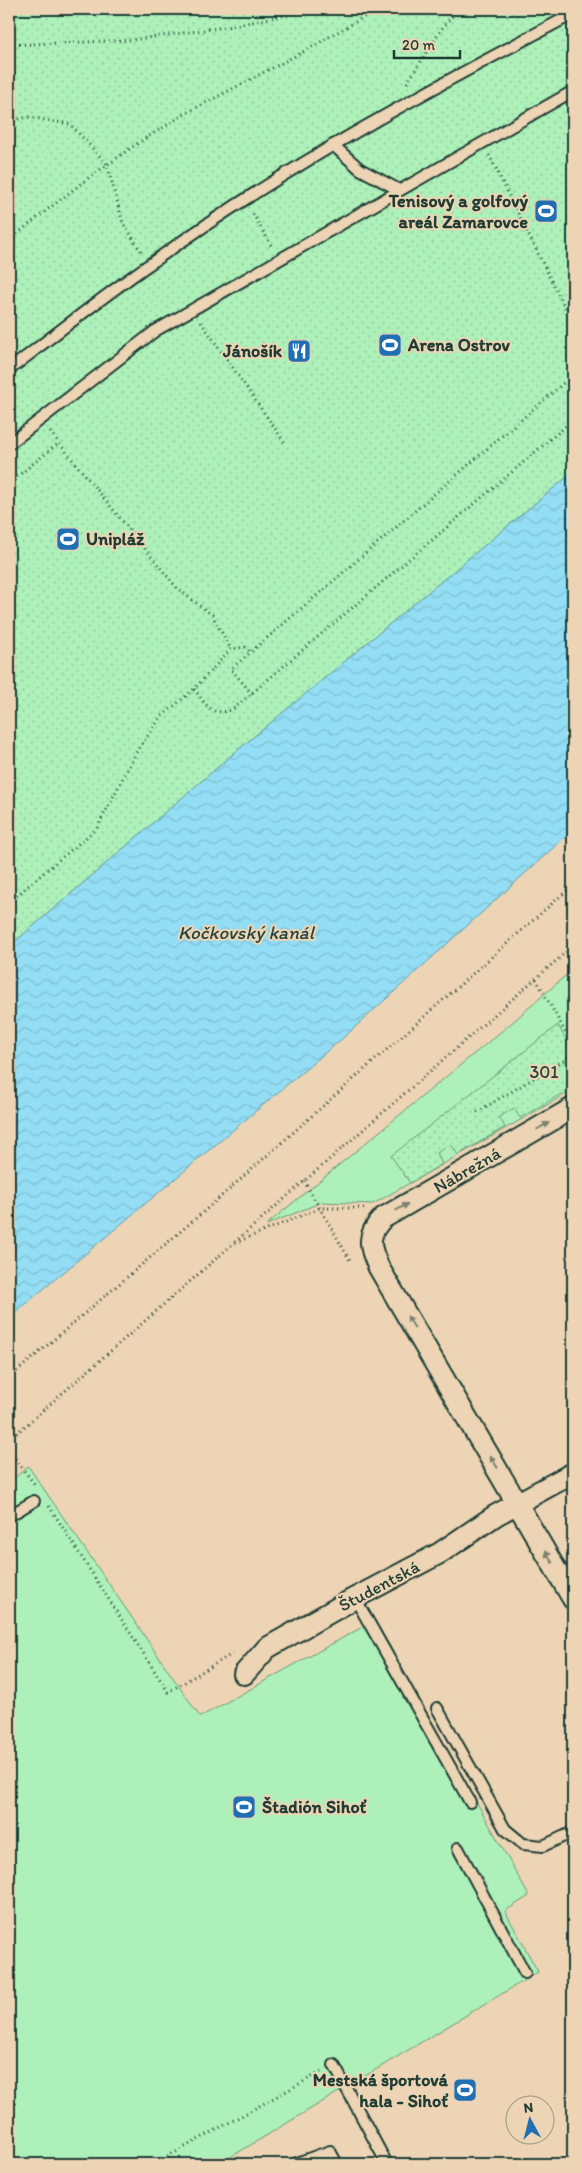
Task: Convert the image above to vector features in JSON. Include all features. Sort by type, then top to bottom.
[{"type":"street","name":"Nábrežná","points":[[519,1504],[379,1268],[372,1254],[371,1240],[373,1228],[383,1218],[573,1108]]},
{"type":"street","name":"Študentská","points":[[244,1674],[267,1648],[354,1598],[440,1553],[480,1525],[573,1472]]},
{"type":"street","points":[[519,1504],[573,1599]]},
{"type":"lane","points":[[9,370],[150,264],[333,145],[392,110],[573,14]]},
{"type":"lane","points":[[9,444],[155,331],[573,91]]},
{"type":"lane","points":[[333,145],[360,168],[399,190]]},
{"type":"lane","points":[[9,1516],[34,1501]]},
{"type":"lane","points":[[354,1598],[470,1802]]},
{"type":"lane","points":[[437,1708],[505,1829],[523,1844],[544,1846],[573,1832]]},
{"type":"lane","points":[[458,1848],[525,1973]]},
{"type":"lane","points":[[334,2065],[388,2164]]},
{"type":"lane","points":[[294,2164],[330,2151],[337,2164]]},
{"type":"path","points":[[9,45],[132,40],[226,27],[317,9]]},
{"type":"path","points":[[9,240],[107,164],[190,111],[301,53],[378,9]]},
{"type":"path","points":[[392,110],[416,67],[443,27],[459,9]]},
{"type":"path","points":[[9,122],[28,117],[70,124],[107,164],[123,223],[150,264]]},
{"type":"path","points":[[486,150],[573,324]]},
{"type":"path","points":[[259,225],[278,259]]},
{"type":"path","points":[[196,314],[285,443]]},
{"type":"path","points":[[252,694],[231,669],[573,375]]},
{"type":"path","points":[[40,419],[177,588],[212,615],[231,649]]},
{"type":"path","points":[[194,688],[210,710],[219,714],[232,710],[573,420]]},
{"type":"path","points":[[9,483],[59,443]]},
{"type":"path","points":[[9,902],[97,828],[137,751],[161,717],[194,688],[231,649],[245,647],[250,652]]},
{"type":"path","points":[[9,1378],[201,1214],[573,885]]},
{"type":"path","points":[[9,1440],[573,946]]},
{"type":"path","points":[[536,979],[573,1046]]},
{"type":"path","points":[[477,1112],[573,1055]]},
{"type":"path","points":[[304,1180],[352,1262]]},
{"type":"path","points":[[232,1244],[320,1208],[372,1208]]},
{"type":"path","points":[[9,1451],[37,1488]]},
{"type":"path","points":[[47,1503],[168,1692],[235,1652]]},
{"type":"path","points":[[154,2164],[334,2065]]},
{"type":"green space","points":[[9,9],[573,9],[573,472],[233,754],[9,947]]},
{"type":"green space","points":[[573,969],[573,1090],[373,1204],[322,1202],[266,1225],[514,1021]]},
{"type":"green space","name":"301","points":[[558,1025],[573,1052],[573,1087],[520,1118],[514,1108],[499,1117],[505,1127],[458,1155],[451,1144],[437,1153],[442,1164],[410,1183],[391,1156]]},
{"type":"green space","name":"Štadión Sihoť","points":[[28,1466],[200,1717],[375,1620],[529,1896],[505,1911],[538,1972],[219,2164],[9,2164],[9,1483]]},
{"type":"water","name":"Kočkovský kanál","points":[[573,472],[573,830],[344,1037],[9,1318],[9,947],[233,754]]},
{"type":"place","name":"Tenisový a golfový areál Zamarovce","points":[[546,211]]},
{"type":"place","name":"Arena Ostrov","points":[[390,345]]},
{"type":"place","name":"Jánošík","points":[[299,351]]},
{"type":"place","name":"Unipláž","points":[[68,539]]},
{"type":"place","name":"Štadión Sihoť","points":[[244,1807]]},
{"type":"place","name":"Mestská športová hala - Sihoť","points":[[465,2090]]}]
